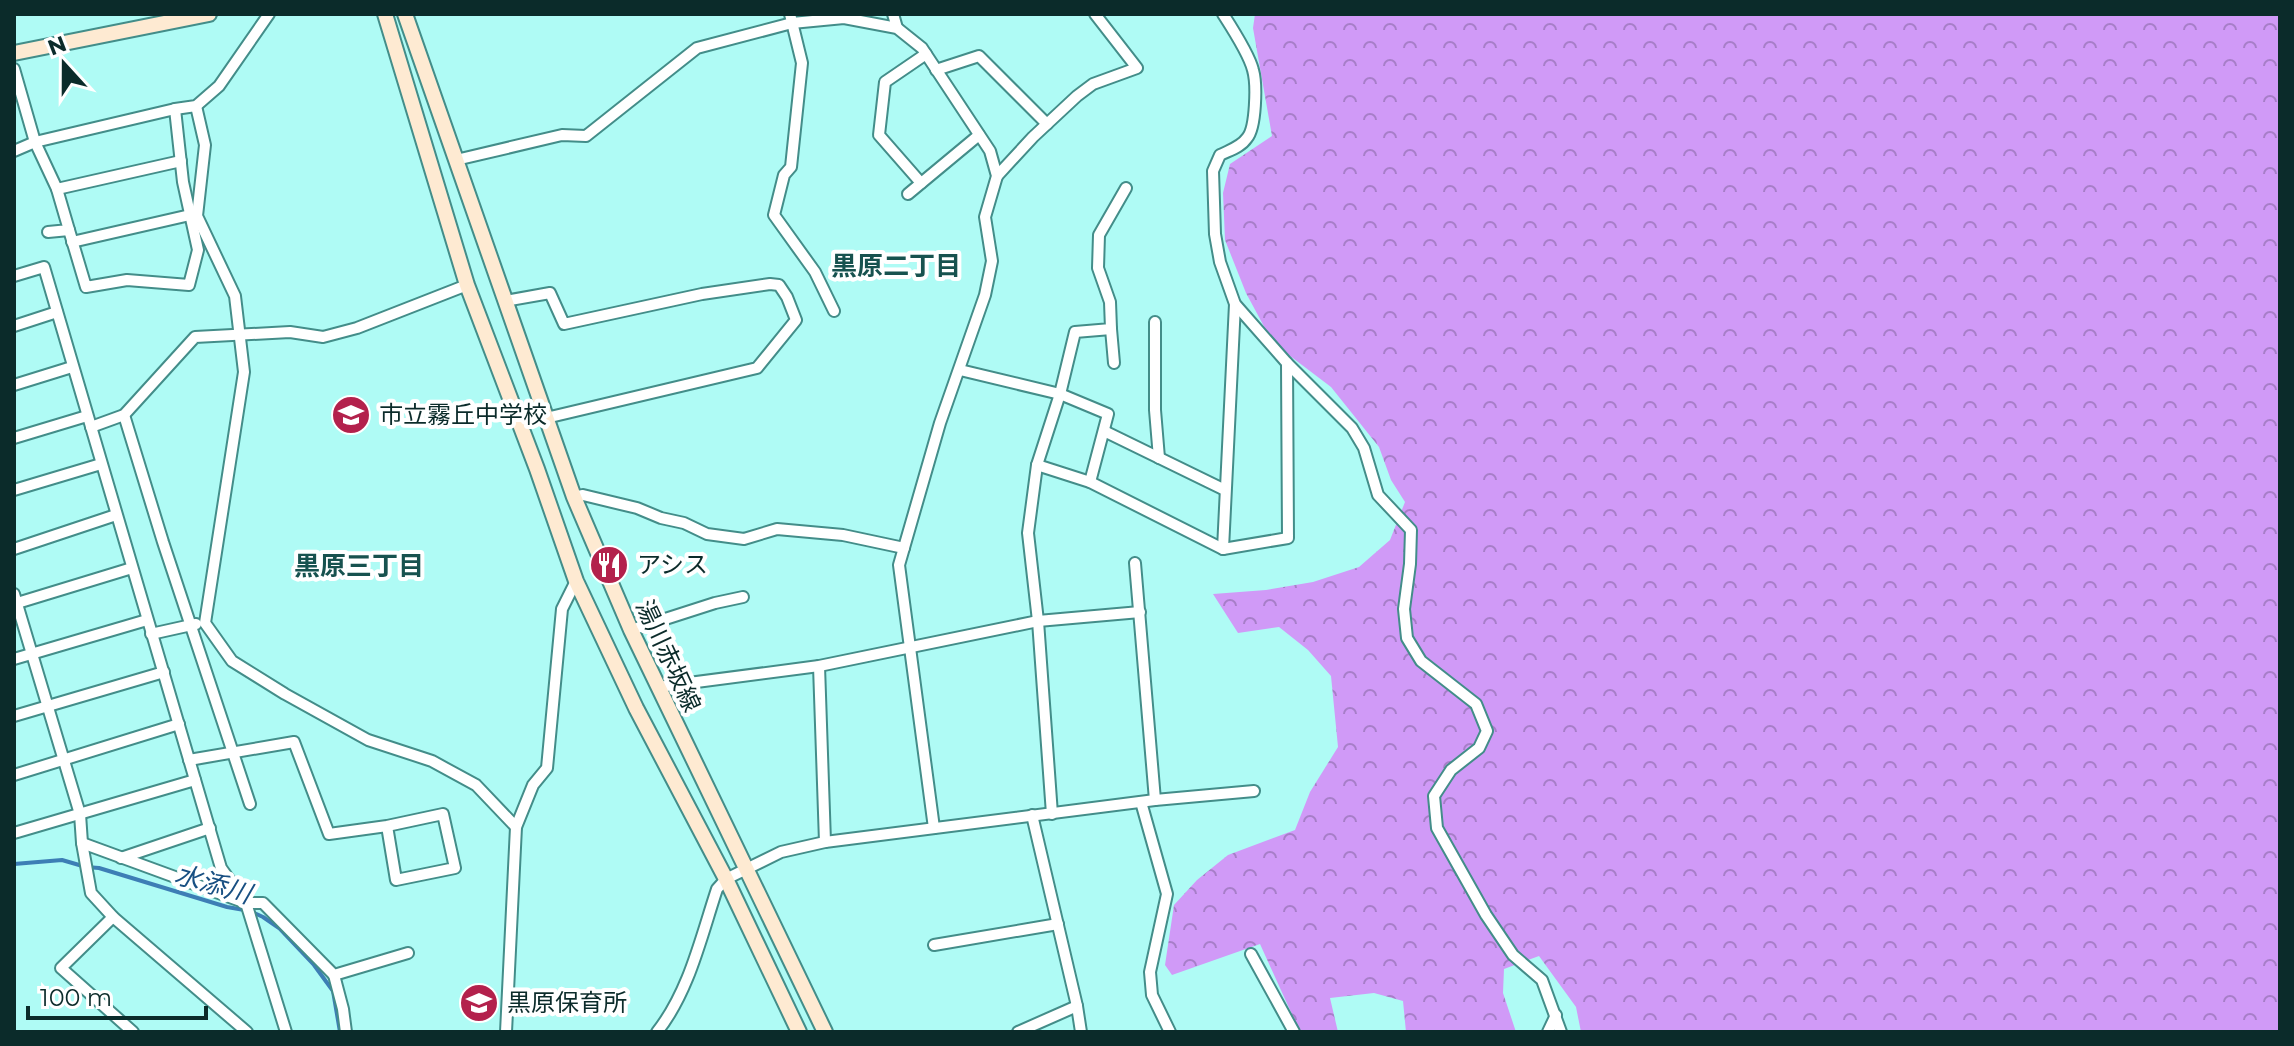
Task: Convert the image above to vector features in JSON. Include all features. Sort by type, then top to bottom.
[{"type":"main road","points":[[14,53],[209,14]]},
{"type":"main road","name":"湯川赤坂線","points":[[385,14],[467,285],[576,581],[636,708],[726,879],[799,1032]]},
{"type":"main road","name":"湯川赤坂線","points":[[405,14],[574,497],[631,630],[825,1032]]},
{"type":"street","points":[[14,151],[35,142],[196,106],[219,86],[269,14]]},
{"type":"street","points":[[893,14],[897,28]]},
{"type":"street","points":[[934,828],[899,565],[940,423],[985,295],[992,261],[985,217],[997,176],[1077,96],[1093,84],[1137,68],[1095,14]]},
{"type":"street","points":[[1223,14],[1253,70],[1255,118],[1250,136],[1241,145],[1220,155],[1213,171],[1215,234],[1220,262],[1235,304],[1287,363],[1352,428],[1364,448],[1378,495],[1411,530],[1404,609],[1407,638],[1421,661],[1476,704],[1487,731],[1479,748],[1451,770],[1434,796],[1437,828],[1486,915],[1513,955],[1542,980],[1561,1032]]},
{"type":"street","points":[[791,18],[802,63],[800,92],[791,167],[784,175],[774,215],[815,272],[834,311]]},
{"type":"street","points":[[456,160],[562,135],[586,136],[697,48],[791,18],[844,18],[897,28],[922,48],[990,151],[997,176]]},
{"type":"street","points":[[921,183],[879,135],[885,82],[926,54]]},
{"type":"street","points":[[936,70],[979,56],[1047,124]]},
{"type":"street","points":[[14,69],[35,142],[57,189],[86,287],[127,280],[189,285],[198,250],[181,161],[175,109]]},
{"type":"street","points":[[196,106],[205,145],[197,216],[235,296],[244,372],[205,623],[232,661],[368,740],[432,761],[476,785],[516,827]]},
{"type":"street","points":[[908,194],[979,135]]},
{"type":"street","points":[[57,189],[181,161]]},
{"type":"street","points":[[1114,363],[1110,302],[1098,268],[1099,235],[1126,188]]},
{"type":"street","points":[[72,242],[190,215]]},
{"type":"street","points":[[48,232],[69,230]]},
{"type":"street","points":[[15,275],[44,267],[221,868],[246,903],[286,1032]]},
{"type":"street","points":[[505,301],[550,293],[564,324],[702,294],[770,284],[779,285],[796,320],[757,368],[546,418]]},
{"type":"street","points":[[91,427],[124,415],[195,337],[290,332],[323,337],[357,328],[467,285]]},
{"type":"street","points":[[1223,549],[1235,304]]},
{"type":"street","points":[[14,326],[57,312]]},
{"type":"street","points":[[1155,322],[1155,410],[1159,458]]},
{"type":"street","points":[[1052,814],[1038,621],[1028,533],[1037,465],[1060,394],[1075,332],[1111,329]]},
{"type":"street","points":[[1037,465],[1090,482],[1223,549],[1288,538],[1287,363]]},
{"type":"street","points":[[14,385],[72,367]]},
{"type":"street","points":[[960,370],[1060,394],[1108,414],[1090,482]]},
{"type":"street","points":[[124,415],[250,804]]},
{"type":"street","points":[[14,438],[87,416]]},
{"type":"street","points":[[1104,431],[1225,490]]},
{"type":"street","points":[[14,490],[101,464]]},
{"type":"street","points":[[574,497],[583,495],[607,499],[684,523],[707,534],[744,539],[777,529],[843,535],[904,548]]},
{"type":"street","points":[[14,549],[116,515]]},
{"type":"street","points":[[1135,563],[1155,800]]},
{"type":"street","points":[[132,568],[15,600],[80,814],[91,893],[113,917],[247,1032]]},
{"type":"street","points":[[506,1032],[516,827],[533,785],[547,768],[562,609],[576,581]]},
{"type":"street","points":[[631,630],[743,597]]},
{"type":"street","points":[[658,687],[819,666],[1038,621],[1140,612]]},
{"type":"street","points":[[14,659],[147,620]]},
{"type":"street","points":[[151,634],[205,623]]},
{"type":"street","points":[[819,666],[825,842]]},
{"type":"street","points":[[14,716],[164,672]]},
{"type":"street","points":[[14,775],[179,724]]},
{"type":"street","points":[[189,760],[294,742],[329,834],[443,814],[455,868],[396,880],[387,826]]},
{"type":"street","points":[[14,833],[195,780]]},
{"type":"street","points":[[657,1032],[680,998],[717,889],[726,879],[781,852],[825,842],[1032,815],[1254,791]]},
{"type":"street","points":[[1141,802],[1167,894],[1150,972],[1152,995],[1170,1032]]},
{"type":"street","points":[[1032,815],[1081,1032]]},
{"type":"street","points":[[121,858],[210,828]]},
{"type":"street","points":[[82,843],[246,903],[263,903],[334,975],[346,1032]]},
{"type":"street","points":[[113,917],[61,968],[133,1032]]},
{"type":"street","points":[[934,945],[1058,924]]},
{"type":"street","points":[[334,975],[408,953]]},
{"type":"street","points":[[1251,954],[1294,1032]]},
{"type":"street","points":[[1018,1032],[1077,1006]]},
{"type":"street","points":[[1548,1032],[1556,1015]]},
{"type":"green space","points":[[1255,14],[2280,14],[2280,1032],[1581,1032],[1576,1007],[1539,956],[1504,969],[1503,993],[1516,1032],[1406,1032],[1403,1001],[1374,993],[1330,998],[1338,1032],[1300,1032],[1260,944],[1172,975],[1165,965],[1174,905],[1197,880],[1228,855],[1295,830],[1310,792],[1338,747],[1331,676],[1308,650],[1279,627],[1238,633],[1213,594],[1313,582],[1359,567],[1390,540],[1405,502],[1391,480],[1379,447],[1331,387],[1273,343],[1246,293],[1225,240],[1223,193],[1230,164],[1272,136],[1253,28]]},
{"type":"waterway","name":"水添川","points":[[14,864],[62,860],[263,917],[279,928],[314,965],[333,991],[340,1032]]},
{"type":"place","name":"市立霧丘中学校","points":[[351,415]]},
{"type":"place","name":"アシス","points":[[609,565]]},
{"type":"place","name":"黒原保育所","points":[[479,1003]]},
{"type":"district","name":"黒原二丁目","points":[[896,266]]},
{"type":"district","name":"黒原三丁目","points":[[359,566]]}]
